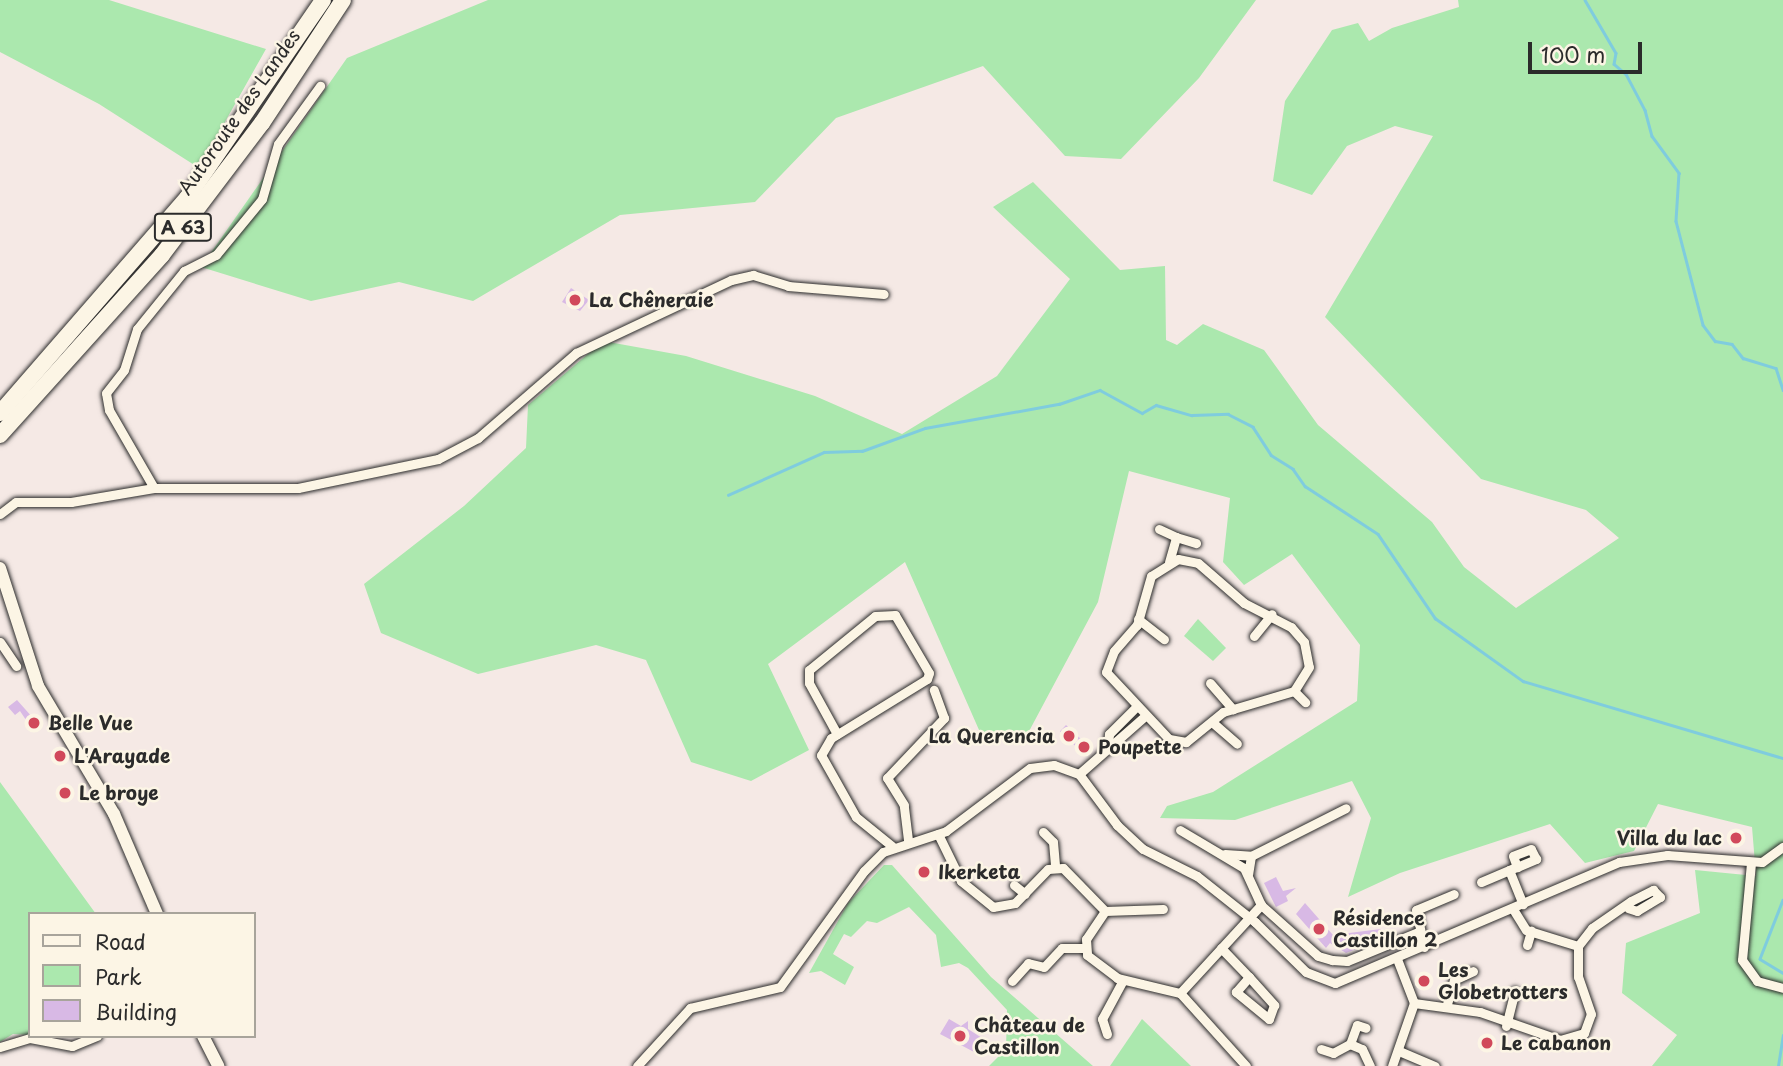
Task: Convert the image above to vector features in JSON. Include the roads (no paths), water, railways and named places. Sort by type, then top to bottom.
[{"type":"highway","name":"Autoroute des Landes","points":[[0,413],[187,198],[323,0]]},
{"type":"highway","name":"Autoroute des Landes","points":[[0,435],[162,255],[261,123],[342,0]]},
{"type":"street","points":[[154,488],[109,410],[106,393],[124,370],[137,329],[184,271],[215,255],[262,199],[278,144],[320,86]]},
{"type":"street","points":[[0,513],[16,502],[71,502],[154,488],[298,488],[450,456],[576,353],[741,276],[884,294]]},
{"type":"street","points":[[1159,529],[1196,543]]},
{"type":"street","points":[[1169,562],[1198,563],[1244,603],[1272,614],[1298,634],[1309,656],[1306,679],[1294,691],[1233,709],[1193,738],[1178,742],[1145,716],[1106,672],[1114,651],[1138,619],[1145,587],[1169,562],[1176,537]]},
{"type":"street","points":[[0,568],[38,686],[130,845],[157,912]]},
{"type":"street","points":[[1254,636],[1272,614]]},
{"type":"street","points":[[837,734],[809,684],[809,670],[875,616],[895,615],[924,663],[927,678],[837,734],[823,748],[822,761],[856,817],[892,846]]},
{"type":"street","points":[[1138,619],[1164,639]]},
{"type":"street","points":[[16,666],[1,644],[21,639]]},
{"type":"street","points":[[1210,682],[1233,709]]},
{"type":"street","points":[[908,840],[904,805],[887,778],[944,718],[934,690]]},
{"type":"street","points":[[1294,691],[1305,702]]},
{"type":"street","points":[[1080,774],[1123,728],[1136,707]]},
{"type":"street","points":[[1123,728],[1145,716]]},
{"type":"street","points":[[1212,722],[1237,744]]},
{"type":"street","points":[[637,1066],[690,1008],[780,987],[863,871],[892,846],[938,834],[1017,773],[1054,765],[1080,774],[1127,836],[1197,876],[1251,918],[1306,972],[1321,979],[1344,980],[1512,908],[1636,859],[1667,855],[1751,863],[1767,860],[1783,847]]},
{"type":"street","points":[[1224,854],[1251,856],[1346,808]]},
{"type":"street","points":[[1180,830],[1224,854],[1248,874],[1261,905],[1318,956],[1347,961],[1418,932]]},
{"type":"street","points":[[1043,832],[1053,842],[1055,867],[1101,901],[1105,911]]},
{"type":"street","points":[[938,834],[961,881],[982,903],[1005,908],[1055,867]]},
{"type":"street","points":[[1248,874],[1251,856]]},
{"type":"street","points":[[1751,863],[1742,960],[1757,981],[1783,988]]},
{"type":"street","points":[[1481,883],[1513,869],[1523,904]]},
{"type":"street","points":[[1014,885],[1025,894]]},
{"type":"street","points":[[1424,947],[1418,932],[1416,910],[1454,894]]},
{"type":"street","points":[[1180,993],[1261,905]]},
{"type":"street","points":[[1512,908],[1521,925],[1531,931],[1578,946]]},
{"type":"street","points":[[1414,1003],[1447,1004],[1506,1026],[1560,1040],[1584,1033],[1591,1014],[1578,977],[1578,946],[1591,928],[1628,908]]},
{"type":"street","points":[[1105,911],[1163,909]]},
{"type":"street","points":[[1084,948],[1105,911]]},
{"type":"street","points":[[1527,945],[1531,931]]},
{"type":"street","points":[[1012,981],[1028,963],[1044,967],[1062,948],[1084,948],[1110,975],[1180,993],[1246,1066]]},
{"type":"street","points":[[1222,948],[1249,977],[1273,1005],[1269,1019],[1236,992],[1249,977]]},
{"type":"street","points":[[1392,1066],[1414,1003],[1397,959]]},
{"type":"street","points":[[1447,1004],[1454,980],[1473,971]]},
{"type":"street","points":[[1107,1034],[1102,1019],[1118,998],[1123,980]]},
{"type":"street","points":[[1506,1026],[1515,991]]},
{"type":"street","points":[[1321,1049],[1333,1053],[1350,1044],[1357,1025],[1366,1028]]},
{"type":"street","points":[[0,1047],[30,1038],[72,1046],[92,1038]]},
{"type":"street","points":[[204,1038],[218,1066]]},
{"type":"street","points":[[1350,1044],[1362,1049],[1370,1066]]},
{"type":"street","points":[[1399,1051],[1435,1066]]},
{"type":"waterway","points":[[1585,0],[1616,53],[1614,64],[1626,74],[1645,110],[1652,136],[1679,173],[1676,221],[1703,325],[1715,341],[1732,344],[1743,358],[1776,368],[1783,390]]},
{"type":"waterway","points":[[728,495],[824,452],[862,451],[925,428],[1059,404],[1100,390],[1142,413],[1156,405],[1192,415],[1228,414],[1253,427],[1271,455],[1293,469],[1305,486],[1378,534],[1435,618],[1523,681],[1783,758]]},
{"type":"waterway","points":[[1783,900],[1760,959],[1783,973]]},
{"type":"waterway","points":[[1778,1066],[1783,1035]]},
{"type":"place","name":"La Chêneraie","points":[[575,300]]},
{"type":"place","name":"Belle Vue","points":[[34,723]]},
{"type":"place","name":"La Querencia","points":[[1069,736]]},
{"type":"place","name":"Poupette","points":[[1084,747]]},
{"type":"place","name":"L'Arayade","points":[[60,756]]},
{"type":"place","name":"Le broye","points":[[65,793]]},
{"type":"place","name":"Villa du lac","points":[[1736,838]]},
{"type":"place","name":"Ikerketa","points":[[924,872]]},
{"type":"place","name":"Résidence Castillon 2","points":[[1319,929]]},
{"type":"place","name":"Les Globetrotters","points":[[1424,981]]},
{"type":"place","name":"Château de Castillon","points":[[960,1036]]},
{"type":"place","name":"Le cabanon","points":[[1487,1043]]}]
